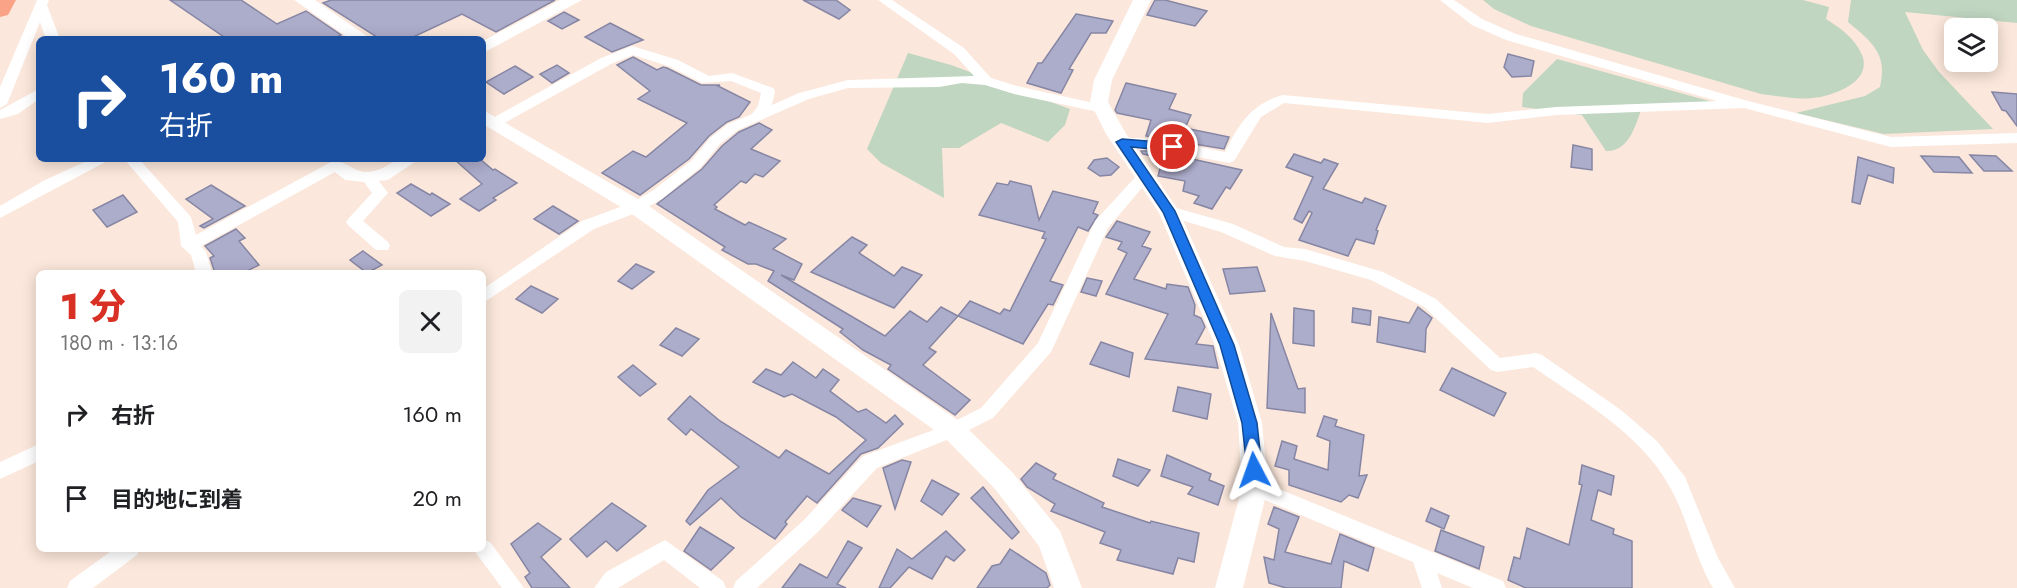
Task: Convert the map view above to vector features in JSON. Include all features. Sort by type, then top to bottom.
[{"type":"highway","points":[[0,10],[5,0]]},
{"type":"street","points":[[303,0],[357,36]]},
{"type":"street","points":[[486,46],[573,0]]},
{"type":"street","points":[[884,0],[958,51],[986,81]]},
{"type":"street","points":[[1142,0],[1103,81],[1099,102],[1122,142],[1169,211],[1227,345],[1250,423],[1255,487],[1229,588]]},
{"type":"street","points":[[1446,0],[1477,22],[1511,37],[1744,104],[1891,142],[2017,138]]},
{"type":"street","points":[[42,3],[52,36]]},
{"type":"street","points":[[0,104],[42,3]]},
{"type":"street","points":[[486,118],[632,50],[673,63],[707,80],[732,77],[768,91],[765,107],[755,118]]},
{"type":"street","points":[[486,295],[588,225],[636,207],[657,195],[696,164],[715,141],[733,127],[774,107],[804,96],[849,84],[939,83],[962,79],[986,81],[1014,90],[1103,109]]},
{"type":"street","points":[[0,115],[13,111],[36,95]]},
{"type":"street","points":[[1122,142],[1156,144],[1229,158],[1246,124],[1257,111],[1269,103],[1283,99],[1470,119],[1525,118],[1556,111],[1744,104]]},
{"type":"street","points":[[486,118],[636,207],[953,430],[1004,481],[1050,540],[1068,588]]},
{"type":"street","points":[[0,213],[62,178],[97,162]]},
{"type":"street","points":[[134,162],[186,221],[189,246],[198,252],[203,270]]},
{"type":"street","points":[[189,246],[335,163],[350,176],[368,177],[382,176],[407,162]]},
{"type":"street","points":[[743,588],[811,526],[870,462],[953,430],[987,413],[1045,347],[1101,225],[1145,176]]},
{"type":"street","points":[[368,177],[380,193],[354,222],[382,246]]},
{"type":"street","points":[[1169,211],[1227,228],[1281,252],[1305,255],[1377,276],[1430,303],[1497,365],[1536,360],[1615,416],[1659,455],[1678,483],[1712,568],[1725,588]]},
{"type":"street","points":[[0,471],[36,453]]},
{"type":"street","points":[[1255,487],[1496,588]]},
{"type":"street","points":[[604,588],[613,579],[665,549],[716,588]]},
{"type":"street","points":[[77,588],[126,552]]},
{"type":"street","points":[[486,552],[514,588]]},
{"type":"street","points":[[1420,555],[1432,588]]},
{"type":"green space","points":[[1483,0],[1803,0],[1829,7],[1826,19],[1855,43],[1862,55],[1864,65],[1857,80],[1831,94],[1813,98],[1787,98],[1761,94],[1531,26],[1494,9]]},
{"type":"green space","points":[[1851,0],[2017,0],[2017,23],[1998,21],[1998,18],[1966,18],[1905,12],[1923,50],[1939,72],[1993,129],[1884,134],[1796,113],[1865,96],[1880,87],[1882,66],[1880,57],[1871,43],[1848,22]]},
{"type":"green space","points":[[908,53],[951,65],[1070,109],[1065,125],[1048,142],[1001,123],[959,148],[942,148],[944,198],[881,163],[867,149]]},
{"type":"green space","points":[[1557,59],[1713,102],[1643,105],[1635,128],[1626,142],[1621,147],[1606,151],[1582,115],[1522,107],[1523,93]]},
{"type":"building","points":[[170,0],[241,0],[277,24],[306,11],[341,35],[339,36],[223,36]]},
{"type":"building","points":[[331,0],[555,0],[496,32],[462,14],[415,36],[375,36],[323,3]]},
{"type":"building","points":[[803,0],[836,0],[850,10],[839,19]]},
{"type":"building","points":[[1155,0],[1165,0],[1207,11],[1195,26],[1147,15]]},
{"type":"building","points":[[564,12],[579,20],[562,29],[548,21]]},
{"type":"building","points":[[1076,14],[1113,21],[1106,33],[1091,33],[1069,69],[1073,70],[1061,93],[1027,83],[1038,63],[1042,63]]},
{"type":"building","points":[[610,23],[643,40],[612,52],[585,37]]},
{"type":"building","points":[[1508,54],[1534,61],[1531,76],[1512,77],[1504,67]]},
{"type":"building","points":[[633,57],[657,70],[667,68],[701,85],[720,85],[718,86],[750,102],[739,117],[727,122],[709,136],[689,159],[640,195],[602,173],[633,151],[646,157],[687,123],[638,99],[650,91],[617,65]]},
{"type":"building","points":[[557,65],[569,73],[552,83],[540,74]]},
{"type":"building","points":[[515,66],[533,77],[504,94],[486,82]]},
{"type":"building","points":[[1126,83],[1176,94],[1169,109],[1191,115],[1185,128],[1229,137],[1224,149],[1146,136],[1151,120],[1117,113],[1115,110]]},
{"type":"building","points":[[1992,92],[2017,94],[2017,126],[2006,111],[2002,110]]},
{"type":"building","points":[[759,123],[772,130],[751,149],[780,161],[763,177],[755,174],[746,183],[741,181],[714,205],[717,207],[715,209],[745,225],[749,222],[786,239],[773,249],[802,264],[794,280],[781,275],[885,336],[910,311],[927,322],[941,307],[958,316],[929,348],[936,352],[923,365],[970,400],[955,415],[888,369],[891,365],[863,350],[840,332],[843,329],[768,281],[774,271],[756,264],[748,264],[722,250],[725,247],[657,204],[702,169],[722,146],[739,132]]},
{"type":"building","points":[[1573,145],[1592,149],[1592,170],[1571,167]]},
{"type":"building","points":[[1141,151],[1156,151],[1242,170],[1230,189],[1226,187],[1212,209],[1194,203],[1199,196],[1183,191],[1185,181],[1158,176],[1163,158],[1143,154]]},
{"type":"building","points":[[1294,154],[1321,163],[1324,159],[1338,164],[1323,189],[1362,203],[1365,198],[1386,206],[1376,230],[1378,231],[1374,244],[1356,239],[1348,256],[1299,240],[1312,213],[1309,211],[1302,223],[1294,219],[1313,177],[1286,167]]},
{"type":"building","points":[[1970,155],[1996,156],[2012,171],[1984,171]]},
{"type":"building","points":[[1921,156],[1959,157],[1972,173],[1934,172]]},
{"type":"building","points":[[1858,157],[1894,168],[1893,183],[1868,175],[1860,204],[1852,202]]},
{"type":"building","points":[[1107,158],[1119,167],[1111,175],[1100,176],[1088,168],[1094,160]]},
{"type":"building","points":[[457,162],[484,162],[517,183],[493,198],[496,200],[479,211],[460,199],[482,184]]},
{"type":"building","points":[[1010,181],[1031,186],[1039,220],[1053,191],[1098,202],[1093,213],[1098,215],[1088,231],[1078,227],[1050,281],[1063,285],[1053,305],[1048,304],[1023,344],[958,316],[970,301],[1000,314],[1004,309],[1010,311],[1046,239],[1042,238],[1045,232],[979,215],[997,183],[1008,185]]},
{"type":"building","points":[[411,184],[450,204],[431,216],[397,193]]},
{"type":"building","points":[[211,185],[245,206],[204,228],[200,226],[213,219],[186,199]]},
{"type":"building","points":[[123,195],[137,212],[107,227],[93,210]]},
{"type":"building","points":[[553,206],[578,221],[559,234],[534,219]]},
{"type":"building","points":[[1117,221],[1150,232],[1142,246],[1151,249],[1134,279],[1166,289],[1167,284],[1188,287],[1195,305],[1194,315],[1201,318],[1205,327],[1196,344],[1213,346],[1218,368],[1145,359],[1168,314],[1106,294],[1127,253],[1118,249],[1122,242],[1106,237]]},
{"type":"building","points":[[236,229],[245,238],[239,241],[259,265],[249,270],[214,270],[210,258],[214,256],[205,246]]},
{"type":"building","points":[[852,237],[867,245],[859,253],[894,276],[902,267],[922,275],[894,308],[811,272]]},
{"type":"building","points":[[363,251],[382,265],[373,270],[363,270],[350,260]]},
{"type":"building","points":[[636,264],[654,272],[632,289],[618,281]]},
{"type":"building","points":[[1257,267],[1265,291],[1230,294],[1223,269]]},
{"type":"building","points":[[1087,278],[1102,281],[1096,296],[1081,292]]},
{"type":"building","points":[[531,286],[558,299],[542,313],[516,299]]},
{"type":"building","points":[[1418,307],[1432,318],[1426,329],[1425,352],[1377,342],[1379,317],[1409,323]]},
{"type":"building","points":[[1294,308],[1314,311],[1314,346],[1293,343]]},
{"type":"building","points":[[1353,308],[1371,311],[1370,325],[1352,322]]},
{"type":"building","points":[[1271,313],[1298,389],[1305,388],[1305,413],[1267,408]]},
{"type":"building","points":[[676,328],[699,339],[682,356],[660,345]]},
{"type":"building","points":[[1101,342],[1133,353],[1129,377],[1090,364]]},
{"type":"building","points":[[793,362],[816,378],[823,369],[839,380],[830,391],[858,412],[866,409],[886,423],[895,415],[903,424],[878,448],[861,454],[817,503],[807,496],[785,522],[787,524],[775,539],[741,517],[721,498],[690,525],[686,521],[708,490],[739,467],[691,429],[686,435],[668,419],[690,396],[720,421],[779,458],[786,450],[829,474],[866,440],[836,417],[792,394],[784,397],[753,382],[766,369],[781,375]]},
{"type":"building","points":[[633,365],[656,384],[640,396],[618,377]]},
{"type":"building","points":[[1452,368],[1506,393],[1494,416],[1440,390]]},
{"type":"building","points":[[1178,387],[1211,394],[1207,419],[1173,411]]},
{"type":"building","points":[[1324,416],[1337,420],[1335,426],[1364,435],[1359,476],[1367,475],[1358,498],[1349,495],[1341,502],[1289,485],[1289,470],[1275,466],[1282,441],[1297,446],[1294,459],[1328,470],[1330,441],[1317,436]]},
{"type":"building","points":[[1167,455],[1211,474],[1209,480],[1224,486],[1218,505],[1188,494],[1193,487],[1161,476]]},
{"type":"building","points":[[1118,459],[1150,470],[1138,486],[1113,476]]},
{"type":"building","points":[[902,460],[911,462],[895,509],[883,468]]},
{"type":"building","points":[[1036,463],[1056,474],[1053,479],[1104,503],[1102,507],[1150,523],[1151,521],[1199,533],[1194,562],[1178,558],[1173,574],[1117,560],[1121,550],[1100,543],[1105,532],[1051,511],[1055,504],[1027,487],[1021,479]]},
{"type":"building","points":[[1582,465],[1614,476],[1611,495],[1598,490],[1591,520],[1614,529],[1613,534],[1632,541],[1632,588],[1526,588],[1508,580],[1514,557],[1520,559],[1527,528],[1569,545],[1582,485],[1579,484]]},
{"type":"building","points":[[932,480],[959,494],[942,515],[921,501]]},
{"type":"building","points":[[983,487],[1019,532],[1012,539],[971,498]]},
{"type":"building","points":[[853,498],[881,506],[867,527],[842,510]]},
{"type":"building","points":[[612,503],[646,526],[617,551],[606,541],[587,557],[570,539]]},
{"type":"building","points":[[1274,507],[1299,517],[1285,552],[1331,564],[1340,534],[1374,548],[1368,571],[1344,561],[1341,588],[1286,588],[1269,583],[1264,557],[1274,560],[1279,529],[1268,524]]},
{"type":"building","points":[[1431,508],[1449,516],[1444,529],[1426,521]]},
{"type":"building","points":[[538,523],[561,539],[541,557],[570,588],[532,588],[525,577],[530,573],[511,544]]},
{"type":"building","points":[[700,527],[734,548],[711,570],[684,551]]},
{"type":"building","points":[[1441,530],[1484,547],[1479,569],[1435,551]]},
{"type":"building","points":[[946,531],[965,550],[954,561],[946,556],[932,579],[909,567],[890,588],[879,588],[897,549],[912,559]]},
{"type":"building","points":[[848,541],[862,548],[837,584],[846,588],[782,588],[800,564],[827,578]]},
{"type":"building","points":[[1010,549],[1046,573],[1050,585],[1047,588],[977,588],[992,566],[1000,564]]},
{"type":"route","points":[[1173,147],[1122,142],[1169,211],[1227,345],[1250,423],[1254,470]]}]
